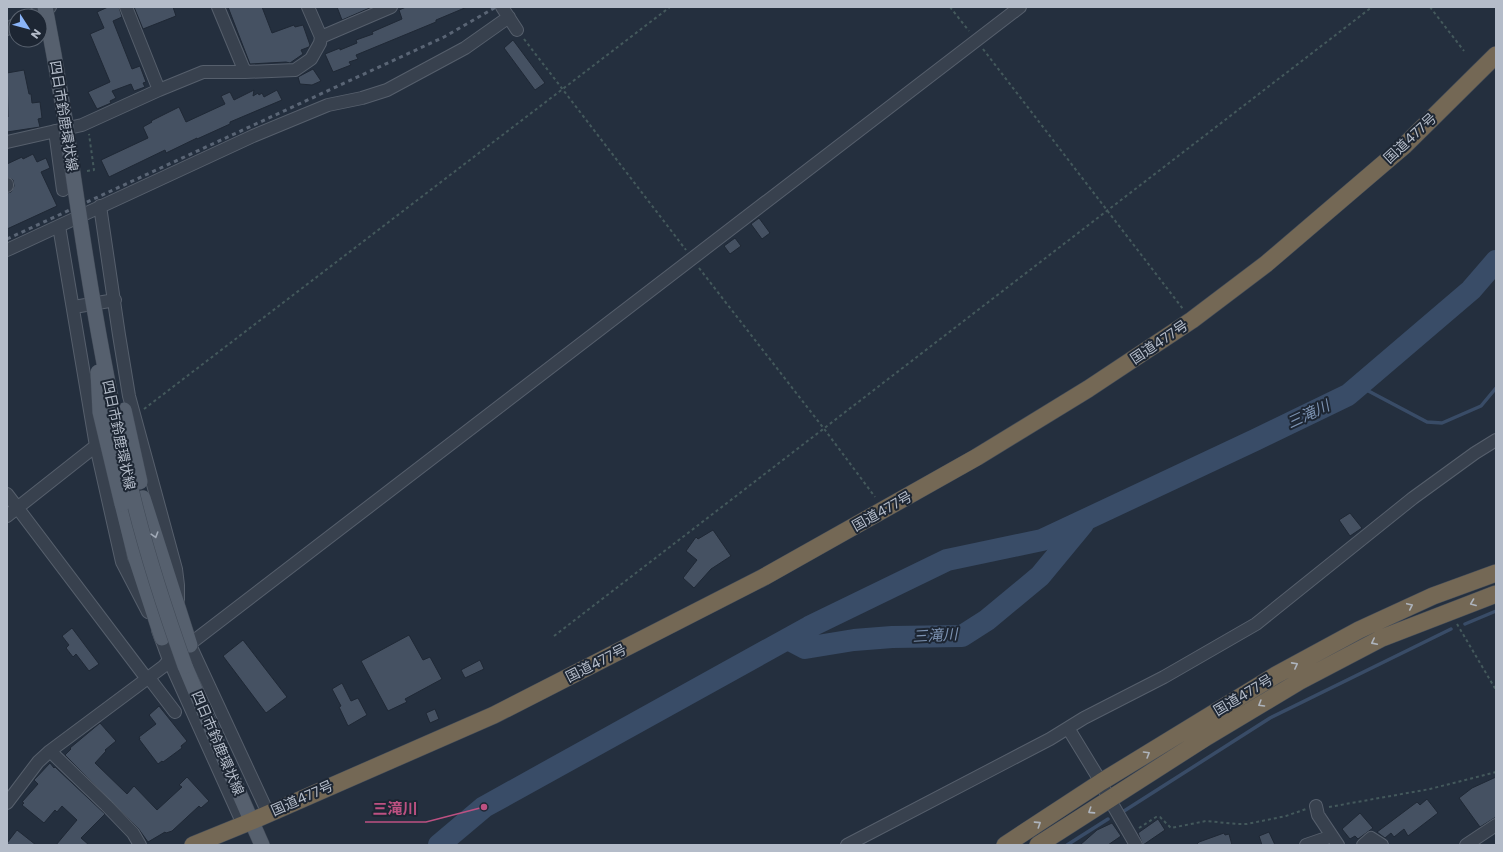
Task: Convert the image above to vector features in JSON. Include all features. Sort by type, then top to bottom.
[{"type":"highway","name":"国道477号","points":[[193,845],[494,715],[764,577],[977,457],[1075,397],[1192,320],[1266,264],[1404,146],[1496,55]]},
{"type":"highway","name":"国道477号","points":[[1005,845],[1101,782],[1276,675],[1359,630],[1433,596],[1496,573]]},
{"type":"highway","name":"国道477号","points":[[1038,845],[1205,738],[1300,681],[1382,638],[1496,594]]},
{"type":"main road","name":"四日市鈴鹿環状線","points":[[48,15],[96,323],[132,495],[157,582],[185,666],[222,754],[247,822],[262,845]]},
{"type":"main road","points":[[96,323],[118,382],[143,498],[190,645]]},
{"type":"main road","points":[[96,323],[100,412],[135,556],[162,638]]},
{"type":"street","points":[[126,7],[159,90]]},
{"type":"street","points":[[218,7],[245,72]]},
{"type":"street","points":[[7,142],[87,123],[159,90],[203,72],[295,70],[311,59],[317,50],[321,37],[308,7]]},
{"type":"street","points":[[321,37],[390,7]]},
{"type":"street","points":[[7,803],[38,762],[50,751],[148,678],[169,660],[1020,7]]},
{"type":"street","points":[[7,250],[253,136],[332,104],[387,90],[465,48],[506,12],[517,30]]},
{"type":"street","points":[[55,131],[63,190]]},
{"type":"street","points":[[100,206],[127,381],[176,569],[178,606]]},
{"type":"street","points":[[59,226],[74,307],[96,446],[122,562],[162,638],[169,660],[247,822]]},
{"type":"street","points":[[74,307],[115,300]]},
{"type":"street","points":[[7,516],[135,416]]},
{"type":"street","points":[[847,845],[1068,728],[1084,718],[1164,677],[1256,624],[1413,498],[1476,452],[1496,440]]},
{"type":"street","points":[[7,494],[175,712]]},
{"type":"street","points":[[190,645],[268,813]]},
{"type":"street","points":[[1068,728],[1101,782],[1109,799],[1136,845]]},
{"type":"street","points":[[50,751],[132,833],[140,845]]},
{"type":"street","points":[[1306,845],[1335,840],[1318,815],[1316,806]]},
{"type":"street","points":[[1466,845],[1496,825]]},
{"type":"street","points":[[1363,845],[1371,838],[1382,845]]},
{"type":"path","points":[[135,416],[670,7]]},
{"type":"path","points":[[950,7],[1192,320]]},
{"type":"path","points":[[554,636],[825,430],[1372,7]]},
{"type":"path","points":[[1430,7],[1464,51]]},
{"type":"path","points":[[517,30],[825,430],[884,510]]},
{"type":"path","points":[[84,172],[94,170],[87,123]]},
{"type":"path","points":[[1450,611],[1496,690]]},
{"type":"building","points":[[108,7],[119,7],[122,17],[113,21],[132,69],[140,66],[146,82],[143,83],[145,87],[134,91],[131,84],[112,91],[116,98],[110,101],[111,103],[97,109],[88,92],[110,82],[90,34],[104,28],[97,12]]},
{"type":"building","points":[[134,7],[173,7],[176,16],[143,29]]},
{"type":"building","points":[[228,7],[262,7],[272,33],[294,25],[295,27],[303,25],[310,45],[309,47],[301,50],[303,54],[290,63],[250,64]]},
{"type":"building","points":[[337,7],[372,7],[342,20]]},
{"type":"building","points":[[406,7],[467,7],[436,20],[436,22],[356,55],[358,59],[349,62],[351,65],[333,72],[325,54],[357,43],[356,40],[373,34],[372,32],[402,19],[399,10]]},
{"type":"building","points":[[513,40],[545,83],[535,90],[504,48]]},
{"type":"building","points":[[313,69],[321,81],[312,85],[300,84],[298,77]]},
{"type":"building","points":[[24,70],[32,103],[40,102],[42,118],[38,119],[40,127],[7,132],[7,73]]},
{"type":"building","points":[[254,90],[253,96],[258,93],[259,95],[262,93],[264,97],[277,90],[282,100],[230,122],[230,124],[166,153],[165,150],[109,177],[101,160],[148,138],[143,127],[152,122],[151,121],[179,107],[186,122],[225,104],[221,96],[230,92],[234,100]]},
{"type":"building","points":[[33,154],[37,162],[46,158],[50,168],[41,172],[57,206],[7,229],[7,193],[11,192],[14,186],[13,180],[7,177],[7,164]]},
{"type":"building","points":[[759,218],[770,233],[762,239],[751,224]]},
{"type":"building","points":[[735,238],[741,246],[730,254],[724,246]]},
{"type":"building","points":[[1350,513],[1362,528],[1350,536],[1339,520]]},
{"type":"building","points":[[713,530],[731,556],[711,569],[694,588],[683,578],[697,560],[686,551],[696,537],[698,539]]},
{"type":"building","points":[[72,628],[99,664],[89,671],[76,654],[73,657],[66,648],[69,645],[62,636]]},
{"type":"building","points":[[409,635],[423,660],[430,657],[442,679],[405,699],[407,702],[388,711],[361,661]]},
{"type":"building","points":[[243,640],[287,697],[266,713],[223,656]]},
{"type":"building","points":[[480,660],[484,669],[465,678],[461,670]]},
{"type":"building","points":[[342,683],[351,701],[358,698],[367,715],[348,726],[339,707],[341,706],[332,689]]},
{"type":"building","points":[[159,706],[187,741],[181,746],[182,748],[158,764],[139,737],[156,724],[149,715]]},
{"type":"building","points":[[435,709],[439,719],[430,723],[426,713]]},
{"type":"building","points":[[100,723],[116,741],[105,750],[106,751],[95,763],[127,794],[134,786],[157,810],[182,787],[179,785],[187,777],[209,801],[201,808],[199,806],[172,831],[165,832],[148,842],[138,828],[65,755],[71,749],[70,748]]},
{"type":"building","points":[[50,763],[105,814],[81,838],[89,845],[56,845],[77,820],[62,806],[57,812],[55,810],[44,823],[22,805],[24,803],[22,802],[38,784],[34,780]]},
{"type":"building","points":[[1496,777],[1496,817],[1480,827],[1459,798],[1472,788]]},
{"type":"building","points":[[1427,799],[1438,813],[1408,836],[1404,829],[1394,837],[1391,833],[1385,838],[1377,832],[1417,802],[1420,805]]},
{"type":"building","points":[[1360,813],[1373,828],[1358,839],[1355,836],[1350,839],[1342,829]]},
{"type":"building","points":[[1158,819],[1165,830],[1143,845],[1138,833]]},
{"type":"building","points":[[1112,823],[1121,836],[1108,845],[1080,845],[1097,830]]},
{"type":"building","points":[[17,830],[36,845],[7,845]]},
{"type":"building","points":[[1269,832],[1275,845],[1262,845],[1259,836]]},
{"type":"building","points":[[1224,833],[1225,835],[1229,834],[1232,845],[1196,845],[1199,842]]},
{"type":"waterway","name":"三滝川","points":[[439,845],[484,807],[809,627],[947,560],[1042,540],[1348,395],[1471,290],[1496,261]]},
{"type":"waterway","points":[[1359,386],[1427,422],[1442,423],[1481,406],[1496,388]]},
{"type":"waterway","name":"三滝川","points":[[788,639],[805,648],[854,640],[892,637],[962,636],[987,620],[1040,576],[1083,524]]},
{"type":"waterway","points":[[1465,624],[1496,611]]},
{"type":"waterway","points":[[1124,811],[1270,718],[1451,629]]},
{"type":"waterway","points":[[1067,845],[1108,819]]},
{"type":"railway","points":[[7,239],[444,37],[496,7]]},
{"type":"place","name":"三滝川","points":[[484,807]]}]
